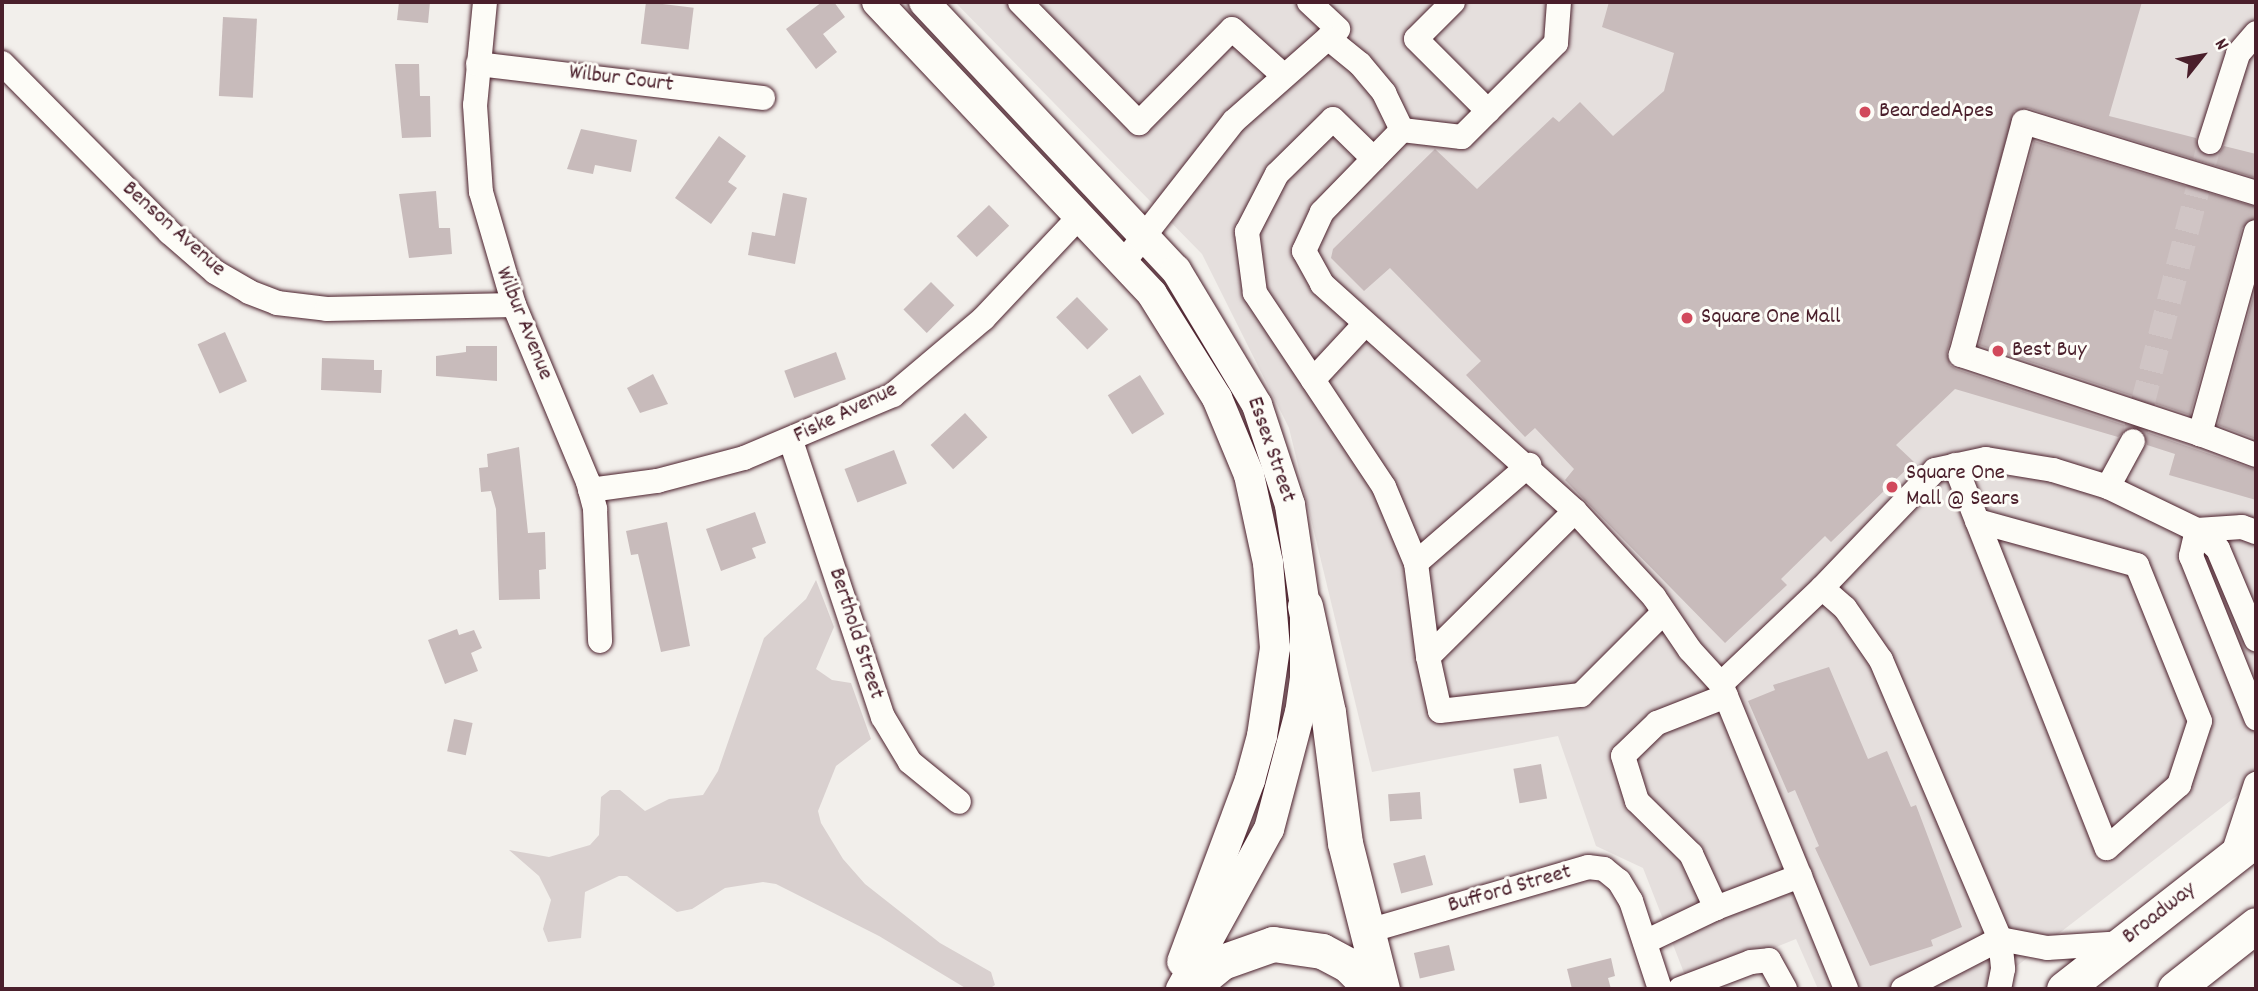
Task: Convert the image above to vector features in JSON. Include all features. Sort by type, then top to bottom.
[{"type":"highway","points":[[1305,606],[1328,712],[1345,843],[1382,989]]},
{"type":"highway","name":"Broadway","points":[[2064,989],[2244,848]]},
{"type":"highway","points":[[2175,989],[2253,933]]},
{"type":"highway","points":[[1189,989],[1222,962],[1273,944],[1322,951],[1348,965],[1372,989]]},
{"type":"main road","name":"Essex Street","points":[[877,2],[1123,263],[1174,327],[1236,438],[1261,525],[1273,607],[1275,648],[1262,736],[1174,989]]},
{"type":"main road","name":"Essex Street","points":[[924,2],[1145,234],[1206,314],[1257,405],[1290,505],[1305,606],[1305,678],[1300,712],[1269,829],[1181,989]]},
{"type":"street","name":"Wilbur Avenue","points":[[485,2],[475,105],[481,192],[514,305],[595,509],[600,640]]},
{"type":"street","points":[[1020,2],[1139,122],[1232,29],[1284,76]]},
{"type":"street","points":[[1309,2],[1338,29]]},
{"type":"street","points":[[1453,2],[1416,39],[1488,111]]},
{"type":"street","points":[[1402,131],[1462,137],[1556,43],[1559,2]]},
{"type":"street","points":[[2210,142],[2238,54],[2256,33]]},
{"type":"street","points":[[1123,263],[1234,121],[1328,38],[1376,83],[1402,131]]},
{"type":"street","name":"Benson Avenue","points":[[2,63],[169,232],[238,287],[277,303],[327,309],[514,305]]},
{"type":"street","name":"Wilbur Court","points":[[478,64],[763,98]]},
{"type":"street","points":[[1374,159],[1333,119],[1277,174],[1247,232],[1255,293],[1384,486],[1416,563],[1428,657],[1440,711],[1581,695],[1664,612]]},
{"type":"street","points":[[2256,193],[2024,122],[1961,355],[2256,455]]},
{"type":"street","points":[[1402,131],[1322,212],[1304,251],[1322,284],[1491,439],[1529,465],[1574,511],[1664,612],[1690,650],[1724,690],[1846,989]]},
{"type":"street","name":"Fiske Avenue","points":[[590,491],[696,472],[791,441],[893,395],[924,372],[983,319],[1080,216]]},
{"type":"street","points":[[2200,434],[2256,232]]},
{"type":"street","points":[[1312,380],[1365,324]]},
{"type":"street","name":"Berthold Street","points":[[791,441],[883,717],[910,762],[959,802]]},
{"type":"street","points":[[2108,487],[2133,442]]},
{"type":"street","points":[[1716,908],[1691,854],[1637,801],[1623,756],[1657,723],[1724,690],[1935,470],[1986,459],[2053,470],[2108,487],[2197,530],[2218,549],[2256,639]]},
{"type":"street","points":[[1416,563],[1529,465]]},
{"type":"street","points":[[1955,465],[2107,849],[2179,785],[2200,721],[2137,565],[1978,521]]},
{"type":"street","points":[[1428,657],[1574,511]]},
{"type":"street","points":[[2197,530],[2242,527],[2256,532]]},
{"type":"street","points":[[2197,530],[2191,556],[2256,718]]},
{"type":"street","points":[[1822,588],[1845,608],[1875,650],[2000,939],[2003,969],[1999,989]]},
{"type":"street","points":[[2244,848],[2256,784]]},
{"type":"street","name":"Bufford Street","points":[[1368,932],[1588,867],[1604,869],[1619,881],[1645,942],[1660,989]]},
{"type":"street","points":[[1645,942],[1716,908],[1800,876]]},
{"type":"street","points":[[1903,989],[2000,939],[2047,948],[2124,943]]},
{"type":"street","points":[[1680,989],[1751,962],[1769,960],[1785,989]]},
{"type":"shaded area","points":[[955,2],[2256,2],[2256,781],[1987,989],[1818,989],[1796,939],[1688,983],[1643,868],[1596,846],[1558,736],[1372,772],[1289,428],[1202,254]]},
{"type":"shaded area","points":[[816,580],[834,627],[816,669],[832,680],[851,683],[871,739],[836,766],[818,811],[821,823],[843,859],[865,884],[940,943],[991,972],[995,985],[989,989],[967,989],[879,936],[776,884],[763,882],[725,888],[692,909],[677,912],[627,876],[619,876],[585,892],[581,938],[548,942],[543,929],[551,900],[539,876],[509,850],[549,857],[590,845],[599,835],[601,797],[610,790],[620,790],[645,811],[669,799],[703,795],[718,771],[764,638],[806,599]]},
{"type":"building","points":[[399,2],[430,2],[428,23],[397,20]]},
{"type":"building","points":[[646,2],[694,8],[689,50],[641,44]]},
{"type":"building","points":[[822,2],[834,2],[845,17],[823,34],[837,52],[816,69],[786,29]]},
{"type":"building","name":"Square One Mall","points":[[1609,2],[2142,2],[2109,116],[2196,138],[2199,151],[2206,156],[2219,153],[2224,146],[2256,154],[2256,178],[2028,108],[2014,111],[1947,352],[1950,365],[1956,369],[2130,427],[2118,437],[1955,389],[1896,445],[1914,462],[1831,542],[1825,536],[1781,579],[1787,585],[1725,643],[1565,480],[1574,469],[1535,428],[1525,437],[1466,375],[1481,361],[1390,268],[1364,291],[1331,258],[1333,249],[1435,149],[1477,189],[1553,117],[1559,122],[1580,102],[1613,136],[1664,91],[1674,53],[1602,27]]},
{"type":"building","points":[[223,17],[257,19],[253,98],[219,96]]},
{"type":"building","points":[[395,64],[419,64],[420,96],[430,96],[431,137],[402,138]]},
{"type":"building","points":[[581,129],[637,140],[631,172],[595,165],[593,174],[567,169]]},
{"type":"building","points":[[719,136],[746,156],[728,182],[737,188],[711,224],[675,198]]},
{"type":"building","points":[[2034,141],[2256,207],[2256,218],[2242,228],[2190,415],[1979,345]]},
{"type":"building","points":[[436,191],[439,228],[450,228],[452,254],[409,258],[399,194]]},
{"type":"building","points":[[783,193],[807,198],[795,264],[748,255],[752,232],[775,236]]},
{"type":"building","points":[[989,205],[1009,226],[977,257],[957,236]]},
{"type":"building","points":[[931,282],[954,305],[927,333],[903,310]]},
{"type":"building","points":[[2256,287],[2256,439],[2218,425]]},
{"type":"building","points":[[1077,297],[1108,329],[1087,350],[1056,317]]},
{"type":"building","points":[[225,332],[247,381],[220,394],[198,344]]},
{"type":"building","points":[[466,346],[497,346],[497,381],[436,376],[436,356],[466,352]]},
{"type":"building","points":[[836,352],[846,379],[794,398],[784,371]]},
{"type":"building","points":[[322,358],[374,360],[374,370],[382,370],[381,393],[321,390]]},
{"type":"building","points":[[653,374],[668,404],[640,413],[627,388]]},
{"type":"building","points":[[1140,375],[1164,414],[1132,434],[1108,395]]},
{"type":"building","points":[[965,413],[988,437],[953,469],[931,445]]},
{"type":"building","points":[[2143,431],[2256,470],[2256,500],[2169,475],[2175,454],[2147,445]]},
{"type":"building","points":[[519,447],[528,533],[545,532],[546,569],[539,570],[540,599],[499,600],[496,509],[491,491],[481,492],[479,468],[488,467],[487,454]]},
{"type":"building","points":[[894,450],[907,484],[857,503],[845,469]]},
{"type":"building","points":[[755,512],[766,543],[752,548],[756,558],[721,571],[706,529]]},
{"type":"building","points":[[667,522],[690,646],[661,652],[638,554],[631,555],[626,531]]},
{"type":"building","points":[[457,629],[459,635],[474,630],[482,648],[471,653],[478,671],[445,684],[428,640]]},
{"type":"building","points":[[1829,667],[1868,759],[1887,751],[1911,807],[1916,805],[1962,927],[1931,940],[1933,946],[1870,966],[1815,848],[1819,846],[1795,790],[1788,793],[1748,701],[1775,690],[1773,685]]},
{"type":"building","points":[[454,719],[473,723],[466,755],[447,751]]},
{"type":"building","points":[[1541,764],[1547,798],[1520,803],[1513,769]]},
{"type":"building","points":[[1420,792],[1422,819],[1390,821],[1388,794]]},
{"type":"building","points":[[1425,855],[1433,885],[1401,893],[1393,864]]},
{"type":"building","points":[[1449,945],[1455,970],[1420,978],[1414,953]]},
{"type":"building","points":[[1611,958],[1615,976],[1608,978],[1611,989],[1572,989],[1567,969]]},
{"type":"tunnel","points":[[2133,441],[2210,142]]},
{"type":"place","name":"BeardedApes","points":[[1865,112]]},
{"type":"place","name":"Square One Mall","points":[[1687,318]]},
{"type":"place","name":"Best Buy","points":[[1998,351]]},
{"type":"place","name":"Square One Mall @ Sears","points":[[1892,487]]}]
